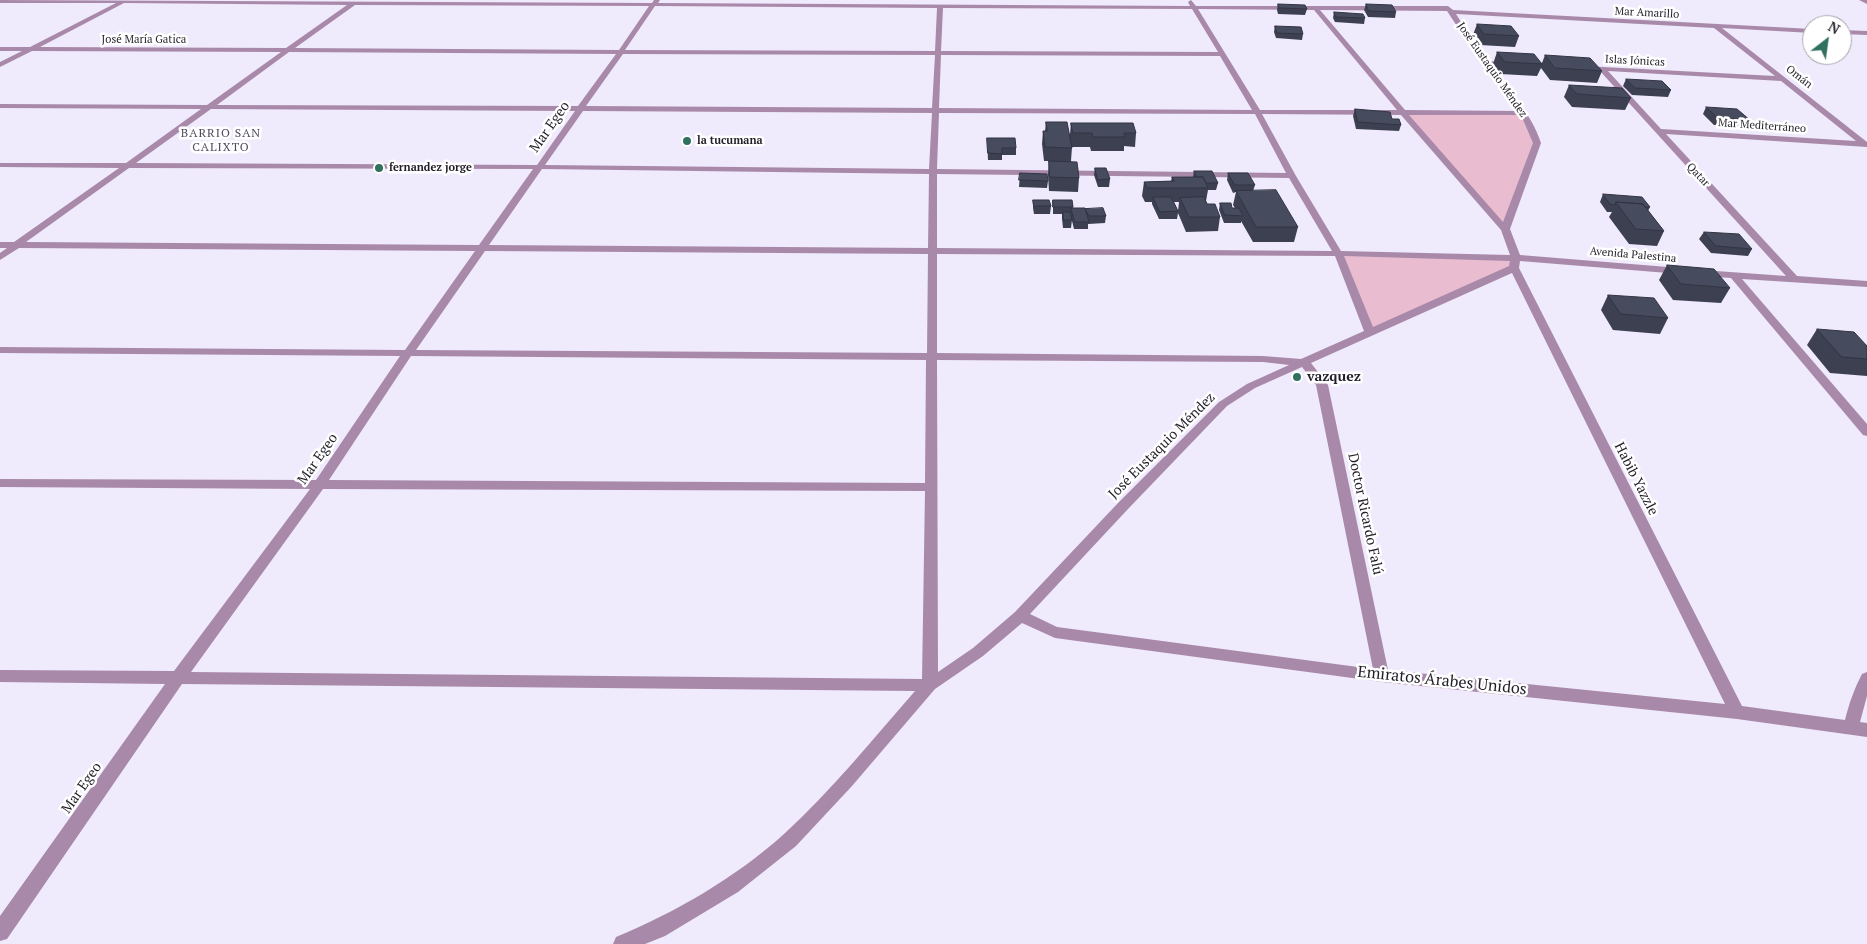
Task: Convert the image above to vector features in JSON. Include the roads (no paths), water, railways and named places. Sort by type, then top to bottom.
[{"type":"street","name":"José Eustaquio Méndez","points":[[1438,0],[1450,10],[1484,63],[1524,113],[1537,143],[1505,229]]},
{"type":"street","points":[[1862,0],[1867,2]]},
{"type":"street","points":[[0,64],[126,1]]},
{"type":"street","points":[[0,257],[355,1]]},
{"type":"street","name":"Mar Amarillo","points":[[0,2],[656,2],[940,6],[1192,4],[1450,10],[1802,31]]},
{"type":"street","name":"Mar Egeo","points":[[0,932],[178,678],[318,485],[408,353],[656,2]]},
{"type":"street","points":[[1192,4],[1258,113],[1292,176],[1338,253],[1370,333]]},
{"type":"street","points":[[0,676],[930,685],[934,170],[940,6]]},
{"type":"street","points":[[1316,8],[1404,114],[1505,229]]},
{"type":"street","name":"Omán","points":[[1717,27],[1866,145]]},
{"type":"street","points":[[1852,32],[1867,33]]},
{"type":"street","name":"José María Gatica","points":[[0,49],[1221,54]]},
{"type":"street","points":[[1484,63],[1514,65]]},
{"type":"street","name":"Islas Jónicas","points":[[1573,68],[1784,79]]},
{"type":"street","name":"Qatar","points":[[1603,70],[1795,280]]},
{"type":"street","points":[[0,106],[1404,114],[1524,113]]},
{"type":"street","name":"Mar Mediterráneo","points":[[1658,131],[1866,145]]},
{"type":"street","points":[[1853,134],[1867,135]]},
{"type":"street","points":[[0,164],[934,170],[1292,176]]},
{"type":"street","name":"Habib Yazzle","points":[[1505,229],[1515,263],[1736,712]]},
{"type":"street","name":"Avenida Palestina","points":[[0,245],[1338,253],[1867,284]]},
{"type":"street","name":"José Eustaquio Méndez","points":[[623,944],[658,929],[732,886],[790,840],[846,781],[930,685],[978,652],[1020,616],[1123,506],[1223,404],[1251,386],[1370,333],[1515,263]]},
{"type":"street","points":[[1735,276],[1867,432]]},
{"type":"street","points":[[0,350],[1263,359],[1305,363]]},
{"type":"street","name":"Doctor Ricardo Falú","points":[[1305,363],[1322,385],[1382,676]]},
{"type":"street","points":[[0,483],[931,487]]},
{"type":"street","name":"Emiratos Árabes Unidos","points":[[1020,616],[1055,632],[1382,676],[1736,712],[1859,729]]},
{"type":"street","points":[[1859,729],[1859,696],[1867,678]]},
{"type":"place","name":"la tucumana","points":[[687,141]]},
{"type":"place","name":"fernandez jorge","points":[[379,168]]},
{"type":"place","name":"vazquez","points":[[1297,377]]},
{"type":"district","name":"BARRIO SAN CALIXTO","points":[[221,141]]}]
